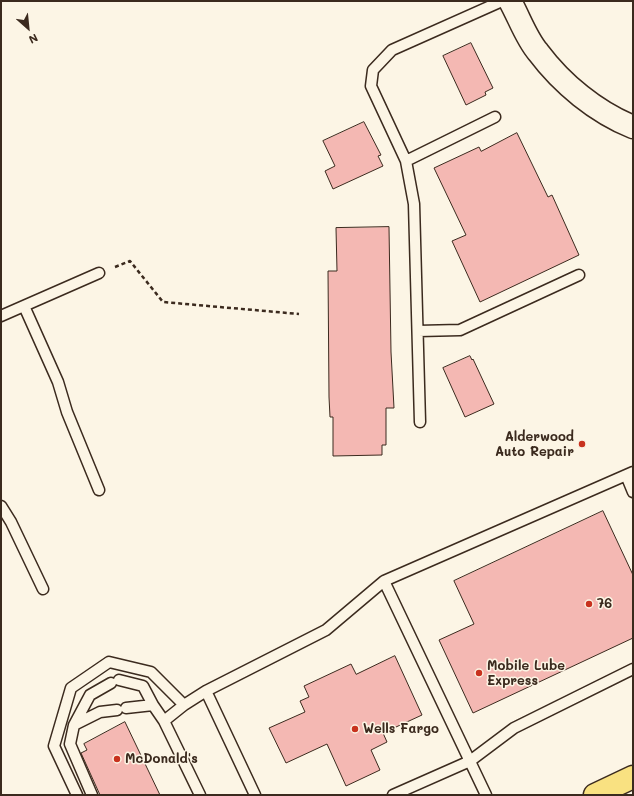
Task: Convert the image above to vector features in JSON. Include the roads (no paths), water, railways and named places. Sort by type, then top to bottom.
[{"type":"main road","points":[[595,795],[633,777]]},
{"type":"street","points":[[510,1],[537,52],[575,92],[613,119],[633,127]]},
{"type":"lane","points":[[420,422],[414,204],[406,161],[372,86],[373,70],[392,50],[502,1]]},
{"type":"lane","points":[[406,161],[495,117]]},
{"type":"lane","points":[[1,316],[99,273]]},
{"type":"lane","points":[[418,331],[460,330],[579,275]]},
{"type":"lane","points":[[24,306],[58,382],[67,412],[100,490]]},
{"type":"lane","points":[[164,721],[184,704],[206,691],[326,630],[384,581],[629,473],[633,492]]},
{"type":"lane","points":[[1,506],[11,522],[43,589]]},
{"type":"lane","points":[[384,581],[486,795]]},
{"type":"lane","points":[[77,795],[54,746],[71,688],[109,662],[151,672],[184,704]]},
{"type":"lane","points":[[393,795],[470,761],[514,728],[633,670]]},
{"type":"lane","points":[[92,795],[70,744],[74,725],[90,695],[115,682],[143,686],[164,721],[200,795]]},
{"type":"lane","points":[[206,691],[255,795]]},
{"type":"lane","points":[[74,725],[100,712],[154,704]]},
{"type":"place","name":"Alderwood Auto Repair","points":[[582,444]]},
{"type":"place","name":"76","points":[[589,604]]},
{"type":"place","name":"Mobile Lube Express","points":[[479,673]]},
{"type":"place","name":"Wells Fargo","points":[[355,729]]},
{"type":"place","name":"McDonald's","points":[[117,759]]}]
